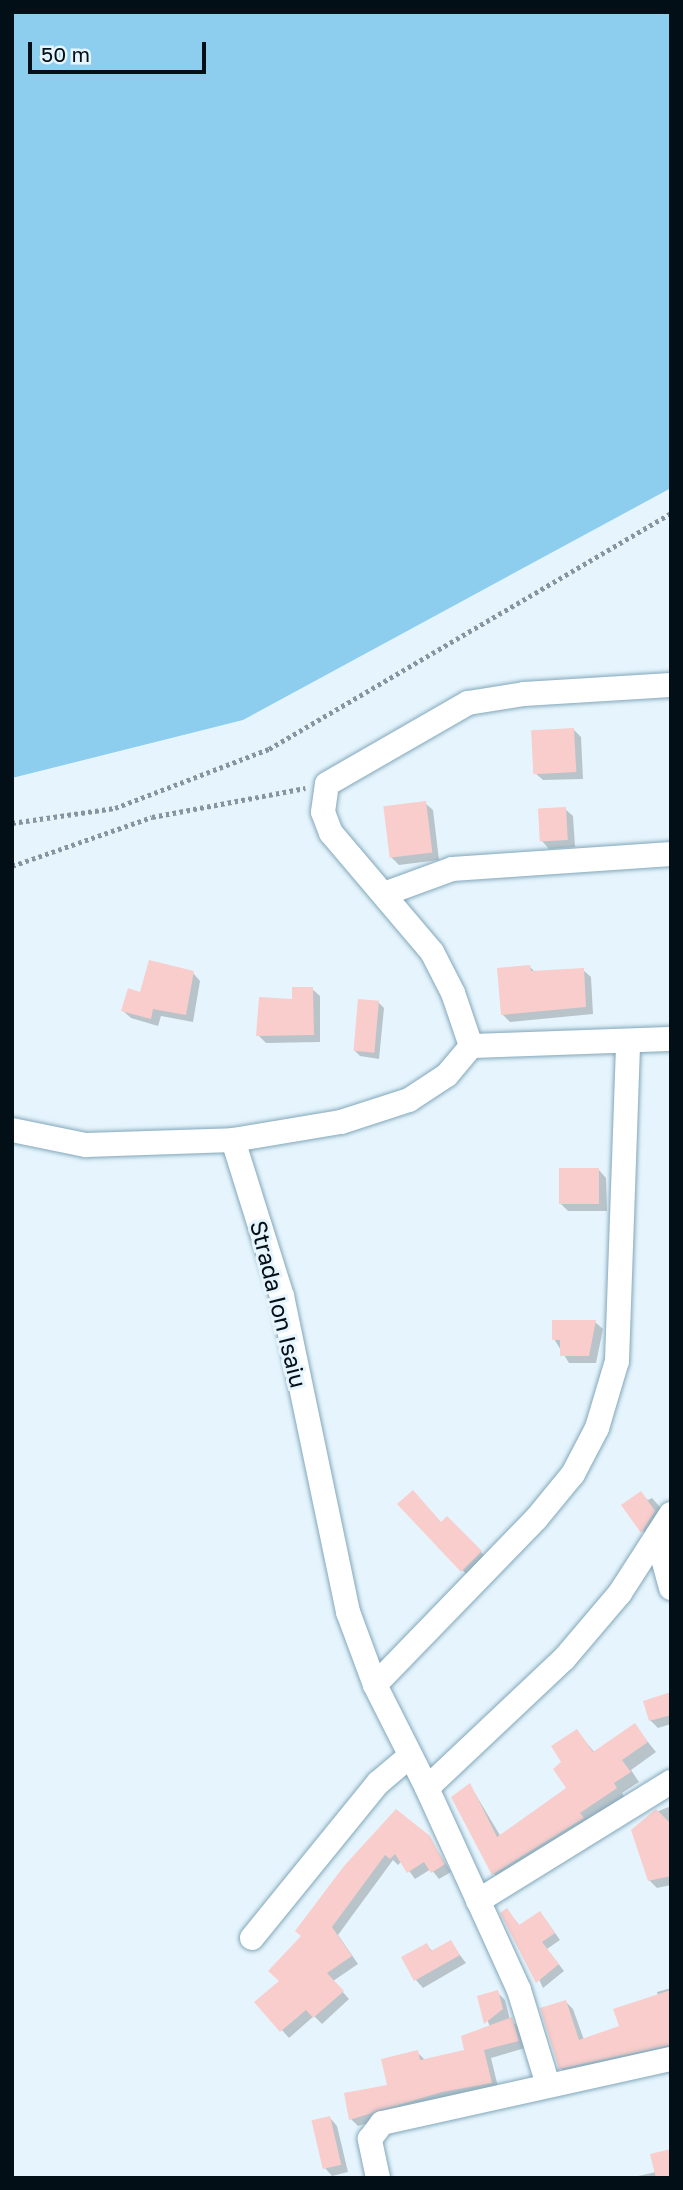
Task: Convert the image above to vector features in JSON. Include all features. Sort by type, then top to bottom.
[{"type":"street","points":[[471,1046],[453,993],[432,952],[331,833],[323,812],[327,784],[468,703],[524,694],[671,685]]},
{"type":"street","points":[[384,894],[452,869],[671,854]]},
{"type":"street","points":[[12,1130],[86,1145],[233,1140],[341,1122],[409,1100],[447,1075],[471,1046],[671,1040]]},
{"type":"street","points":[[375,1685],[536,1519],[573,1474],[597,1428],[617,1361],[628,1042]]},
{"type":"street","name":"Strada Ion Isaiu","points":[[233,1140],[282,1296],[348,1612],[375,1685],[427,1788],[519,1990],[548,2085]]},
{"type":"street","points":[[427,1788],[564,1658],[620,1592],[671,1514]]},
{"type":"street","points":[[657,1537],[671,1588]]},
{"type":"street","points":[[252,1938],[378,1783],[410,1756]]},
{"type":"street","points":[[478,1901],[671,1782]]},
{"type":"street","points":[[378,2178],[370,2139],[382,2123],[671,2059]]},
{"type":"path","points":[[12,823],[115,808],[269,748],[671,513]]},
{"type":"path","points":[[12,866],[152,817],[327,784]]},
{"type":"shaded area","points":[[12,12],[671,12],[671,488],[243,720],[12,778]]},
{"type":"building","points":[[574,728],[576,772],[533,774],[531,730]]},
{"type":"building","points":[[426,801],[432,853],[390,858],[383,806]]},
{"type":"building","points":[[566,807],[568,840],[540,841],[538,808]]},
{"type":"building","points":[[149,960],[194,971],[186,1015],[153,1009],[151,1019],[121,1011],[128,988],[140,992]]},
{"type":"building","points":[[530,965],[531,971],[584,968],[586,1007],[501,1015],[497,968]]},
{"type":"building","points":[[292,987],[313,987],[314,1035],[256,1036],[259,997],[292,999]]},
{"type":"building","points":[[358,999],[379,1001],[374,1053],[353,1051]]},
{"type":"building","points":[[559,1168],[599,1168],[599,1204],[559,1204]]},
{"type":"building","points":[[552,1320],[596,1320],[589,1356],[560,1356],[560,1340],[552,1340]]},
{"type":"building","points":[[413,1490],[441,1522],[447,1516],[482,1551],[461,1572],[397,1504]]},
{"type":"building","points":[[641,1491],[655,1511],[641,1533],[621,1505]]},
{"type":"building","points":[[671,1692],[671,1715],[649,1721],[643,1701]]},
{"type":"building","points":[[635,1723],[648,1742],[622,1760],[631,1772],[614,1783],[617,1788],[580,1813],[584,1818],[492,1875],[451,1797],[470,1783],[497,1837],[566,1788],[553,1769],[561,1762],[551,1746],[577,1729],[593,1752]]},
{"type":"building","points":[[396,1809],[430,1836],[445,1864],[431,1873],[424,1862],[407,1873],[395,1854],[390,1859],[385,1855],[332,1927],[352,1956],[327,1973],[344,1991],[313,2018],[306,2010],[280,2032],[254,2002],[279,1981],[268,1971],[301,1936],[295,1931],[344,1866]]},
{"type":"building","points":[[656,1809],[671,1824],[671,1876],[648,1881],[631,1830]]},
{"type":"building","points":[[507,1908],[519,1925],[540,1911],[555,1933],[542,1942],[559,1964],[536,1983],[500,1913]]},
{"type":"building","points":[[451,1940],[460,1955],[414,1981],[401,1957],[427,1943],[431,1951]]},
{"type":"building","points":[[498,1990],[503,2009],[484,2024],[477,1996]]},
{"type":"building","points":[[671,1990],[671,2045],[559,2069],[540,2008],[566,2000],[579,2040],[619,2026],[613,2009]]},
{"type":"building","points":[[512,2017],[519,2041],[484,2050],[492,2083],[442,2092],[349,2120],[344,2093],[387,2085],[381,2059],[418,2050],[420,2060],[464,2050],[461,2036]]},
{"type":"building","points":[[330,2116],[341,2165],[323,2169],[311,2120]]},
{"type":"building","points":[[671,2149],[671,2178],[656,2178],[650,2154]]}]
